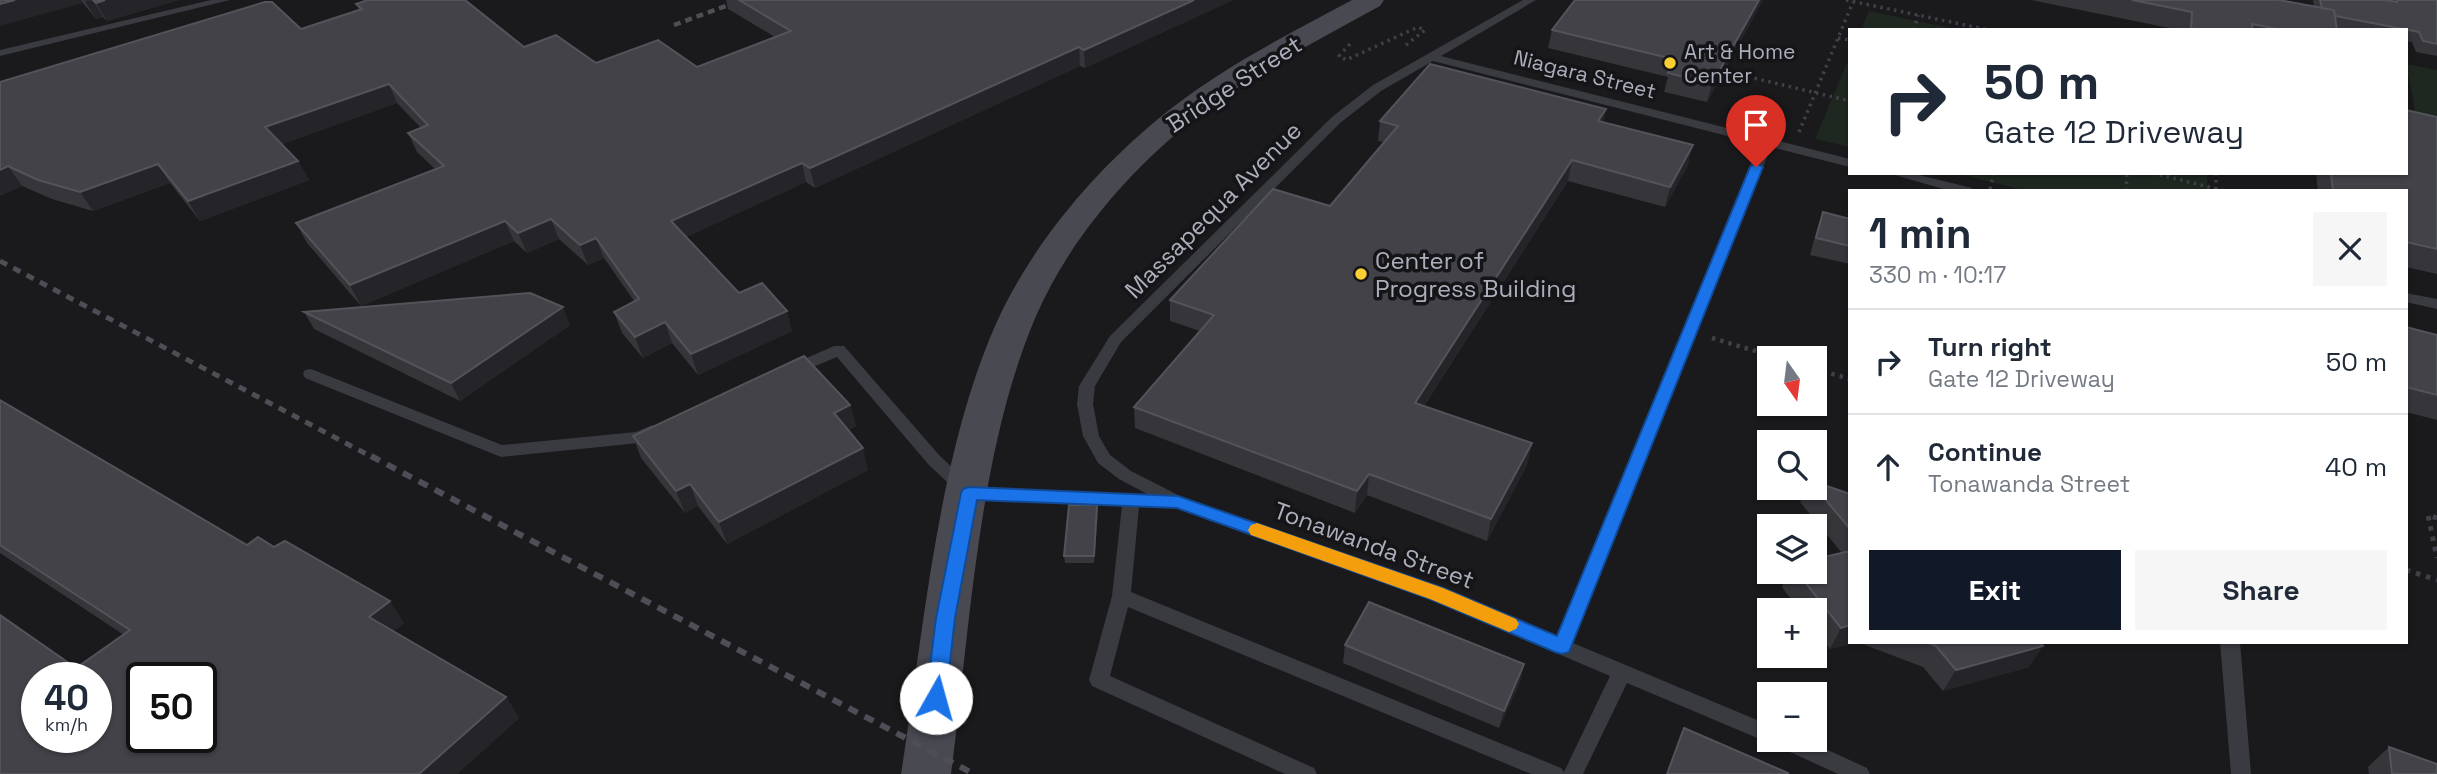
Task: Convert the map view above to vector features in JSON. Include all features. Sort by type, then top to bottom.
[{"type":"main road","name":"Bridge Street","points":[[926,774],[946,618],[969,493],[985,415],[1017,317],[1062,239],[1106,185],[1169,125],[1244,72],[1371,0]]},
{"type":"lane","points":[[0,53],[225,0]]},
{"type":"lane","name":"Massapequa Avenue","points":[[1091,436],[1085,404],[1087,386],[1115,339],[1336,120],[1377,88],[1531,0]]},
{"type":"lane","name":"Niagara Street","points":[[1432,57],[1848,163]]},
{"type":"lane","points":[[1562,646],[1766,142]]},
{"type":"lane","points":[[1902,175],[1958,189]]},
{"type":"lane","points":[[2408,297],[2437,304]]},
{"type":"lane","points":[[776,377],[839,350],[934,460],[969,493],[1178,502]]},
{"type":"lane","points":[[311,374],[501,451],[639,437],[664,426]]},
{"type":"lane","name":"Tonawanda Street","points":[[1091,436],[1104,459],[1125,475],[1178,502],[1437,594],[1757,729]]},
{"type":"lane","points":[[1131,500],[1121,596],[1099,680],[1307,774]]},
{"type":"lane","points":[[1121,596],[1554,774]]},
{"type":"lane","points":[[2230,644],[2241,774]]},
{"type":"lane","points":[[1573,774],[1622,671]]},
{"type":"lane","points":[[1811,752],[1860,774]]},
{"type":"path","points":[[1846,0],[1980,28]]},
{"type":"path","points":[[1792,149],[1853,2]]},
{"type":"path","points":[[1915,28],[1918,15]]},
{"type":"path","points":[[1327,25],[1358,34],[1339,56],[1346,60],[1418,27],[1425,30],[1402,48],[1432,57]]},
{"type":"path","points":[[1838,38],[1848,40]]},
{"type":"path","points":[[1741,75],[1848,101]]},
{"type":"path","points":[[2160,175],[2212,189]]},
{"type":"path","points":[[1691,332],[1757,352]]},
{"type":"path","points":[[1827,372],[1848,378]]},
{"type":"path","points":[[2437,518],[2428,515],[2437,558]]},
{"type":"path","points":[[2408,571],[2437,580]]},
{"type":"shaded area","points":[[1869,11],[1950,28],[1862,28]]},
{"type":"shaded area","points":[[1848,61],[1848,147],[1815,139]]},
{"type":"shaded area","points":[[2408,64],[2437,70],[2437,118],[2415,111]]},
{"type":"shaded area","points":[[1963,175],[2207,175],[2207,189],[2019,189]]},
{"type":"building","points":[[368,0],[465,0],[524,47],[556,35],[596,63],[658,40],[697,67],[791,31],[739,0],[1194,0],[1084,50],[1079,47],[810,168],[802,163],[671,221],[739,293],[762,283],[787,311],[691,354],[665,322],[635,337],[614,312],[639,299],[596,238],[580,245],[551,219],[518,233],[505,221],[350,285],[296,223],[444,166],[408,133],[428,125],[389,84],[265,127],[298,161],[188,201],[158,164],[80,192],[38,180],[8,166],[0,170],[0,82],[265,2],[272,2],[301,29],[362,9],[356,4]]},
{"type":"building","name":"Art & Home Center","points":[[1575,0],[1759,0],[1712,84],[1668,73],[1677,60],[1552,30]]},
{"type":"building","points":[[2132,0],[2279,0],[2334,10],[2337,28],[2273,28],[2252,24],[2252,28],[2191,28],[2192,12]]},
{"type":"building","points":[[2320,0],[2437,0],[2437,44],[2423,41],[2419,32],[2408,28],[2335,16],[2334,10],[2322,8]]},
{"type":"building","name":"Center of Progress Building","points":[[1430,64],[1606,109],[1598,121],[1693,145],[1670,187],[1572,160],[1415,403],[1532,443],[1491,519],[1369,474],[1357,491],[1134,407],[1214,315],[1170,300],[1273,189],[1330,206],[1398,126],[1380,121]]},
{"type":"building","points":[[2408,110],[2437,117],[2437,249],[2408,242],[2408,189],[2333,189],[2331,175],[2408,175]]},
{"type":"building","points":[[1823,212],[1848,218],[1848,246],[1816,238]]},
{"type":"building","points":[[530,293],[563,307],[451,383],[304,312]]},
{"type":"building","points":[[2408,328],[2437,335],[2437,395],[2408,388]]},
{"type":"building","points":[[804,356],[850,405],[834,413],[863,448],[719,522],[690,484],[676,491],[633,436]]},
{"type":"building","points":[[0,400],[247,545],[258,537],[274,547],[285,541],[390,601],[369,617],[506,697],[419,774],[0,774],[0,615],[67,662],[21,662],[21,753],[112,753],[112,662],[85,662],[130,630],[0,545]]},
{"type":"building","points":[[1827,486],[1848,493],[1848,527],[1826,500]]},
{"type":"building","points":[[1069,505],[1097,505],[1094,556],[1064,556]]},
{"type":"building","points":[[1848,551],[1848,626],[1841,628],[1827,610],[1827,598],[1817,598],[1806,584],[1827,584],[1827,556]]},
{"type":"building","points":[[1369,602],[1524,664],[1504,711],[1345,645]]},
{"type":"building","points":[[1931,644],[2043,646],[1956,670],[1936,646]]},
{"type":"building","points":[[1684,728],[1788,773],[1667,774]]},
{"type":"building","points":[[2389,747],[2437,764],[2437,774],[2392,774]]},
{"type":"railway","points":[[674,25],[742,0]]},
{"type":"railway","points":[[0,261],[374,458]]},
{"type":"railway","points":[[371,456],[974,774]]},
{"type":"slow traffic","points":[[1257,530],[1437,594],[1509,624]]},
{"type":"place","name":"Art & Home Center","points":[[1670,63]]},
{"type":"place","name":"Center of Progress Building","points":[[1361,274]]},
{"type":"route","points":[[936,698],[946,618],[969,493],[1178,502],[1437,594],[1562,646],[1728,242],[1756,167]]}]
